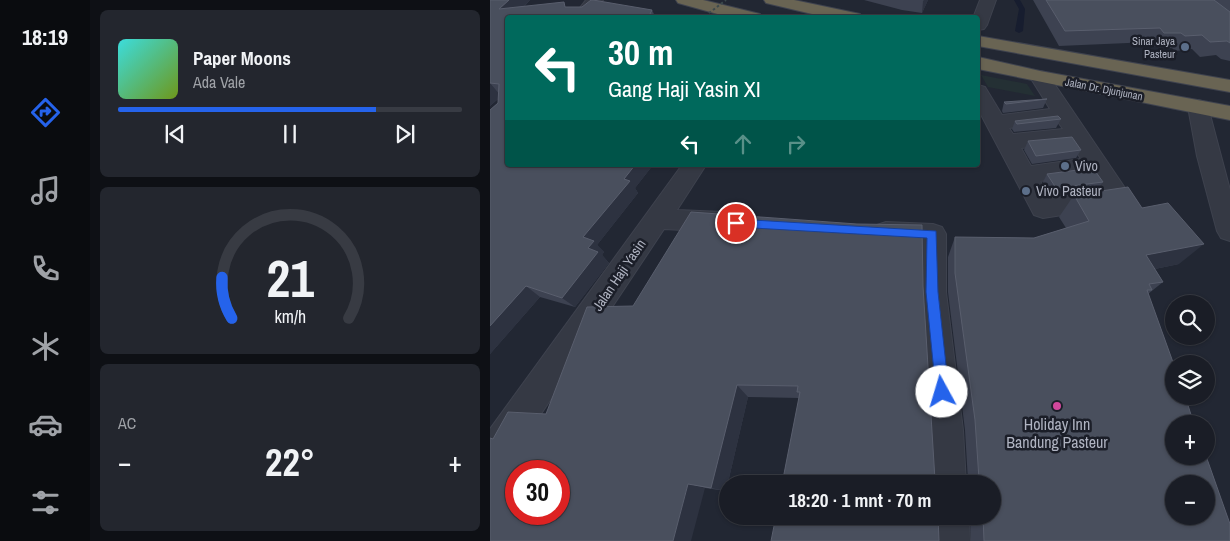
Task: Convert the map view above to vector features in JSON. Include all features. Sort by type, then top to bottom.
[{"type":"highway","points":[[684,0],[742,15]]},
{"type":"highway","points":[[782,1],[841,15]]},
{"type":"highway","name":"Jalan Dr. Djunjunan","points":[[980,41],[1230,86]]},
{"type":"highway","name":"Jalan Dr. Djunjunan","points":[[980,63],[1040,77],[1230,113]]},
{"type":"street","points":[[582,15],[595,0]]},
{"type":"street","points":[[980,20],[988,0]]},
{"type":"street","points":[[980,95],[1042,208],[1118,198],[1040,77]]},
{"type":"street","points":[[1198,107],[1219,157],[1230,232]]},
{"type":"street","points":[[995,123],[1064,114]]},
{"type":"street","points":[[1006,142],[1077,135]]},
{"type":"street","points":[[1024,175],[1097,165]]},
{"type":"street","name":"Jalan Haji Yasin","points":[[490,458],[570,346],[693,167]]},
{"type":"street","points":[[658,219],[746,224]]},
{"type":"street","points":[[864,230],[932,234],[932,292],[946,430],[948,475]]},
{"type":"street","points":[[950,525],[951,541]]},
{"type":"path","points":[[709,13],[726,0]]},
{"type":"shaded area","points":[[981,75],[1027,84],[1035,96],[988,87]]},
{"type":"building","points":[[490,0],[509,0],[499,9],[564,2],[565,7],[582,7],[593,0],[652,10],[650,14],[658,15],[505,15],[505,167],[633,167],[624,179],[630,181],[583,237],[594,241],[588,248],[598,252],[562,298],[526,286],[490,326],[490,110],[498,103],[499,84],[490,83]]},
{"type":"building","points":[[1046,0],[1214,0],[1230,12],[1230,43],[1227,41],[1210,42],[1202,35],[1185,36],[1181,33],[1164,33],[1160,28],[1065,31]]},
{"type":"building","points":[[1047,99],[1006,104],[1004,102]]},
{"type":"building","points":[[1058,116],[1061,119],[1017,124],[1015,121]]},
{"type":"building","points":[[1072,137],[1081,150],[1036,156],[1028,141]]},
{"type":"building","points":[[1093,168],[1103,182],[1056,188],[1047,174]]},
{"type":"building","points":[[1128,187],[1142,208],[1168,203],[1204,244],[1146,255],[1163,282],[1149,284],[1152,290],[1147,290],[1165,340],[1165,345],[1167,345],[1170,355],[1165,355],[1165,405],[1188,405],[1191,415],[1165,415],[1165,465],[1209,465],[1213,475],[1165,475],[1165,525],[1215,525],[1215,482],[1230,524],[1230,541],[984,541],[983,525],[1001,525],[1001,475],[979,475],[975,420],[955,273],[955,237],[1034,238],[1089,221],[1074,195]]},
{"type":"building","points":[[691,212],[857,224],[922,225],[923,286],[935,475],[784,475],[800,392],[797,392],[798,386],[737,385],[711,488],[688,484],[673,541],[490,541],[490,438],[493,439],[508,412],[546,414],[587,307],[633,306]]},
{"type":"building","points":[[774,525],[938,525],[939,541],[771,541]]},
{"type":"waterway","points":[[1017,0],[1022,9],[1019,31]]},
{"type":"place","name":"Sinar Jaya Pasteur","points":[[1185,47]]},
{"type":"place","name":"Vivo","points":[[1065,166]]},
{"type":"place","name":"Vivo Pasteur","points":[[1026,191]]},
{"type":"place","name":"Holiday Inn Bandung Pasteur","points":[[1057,406]]},
{"type":"route","points":[[736,223],[932,234],[932,292],[942,392]]}]
